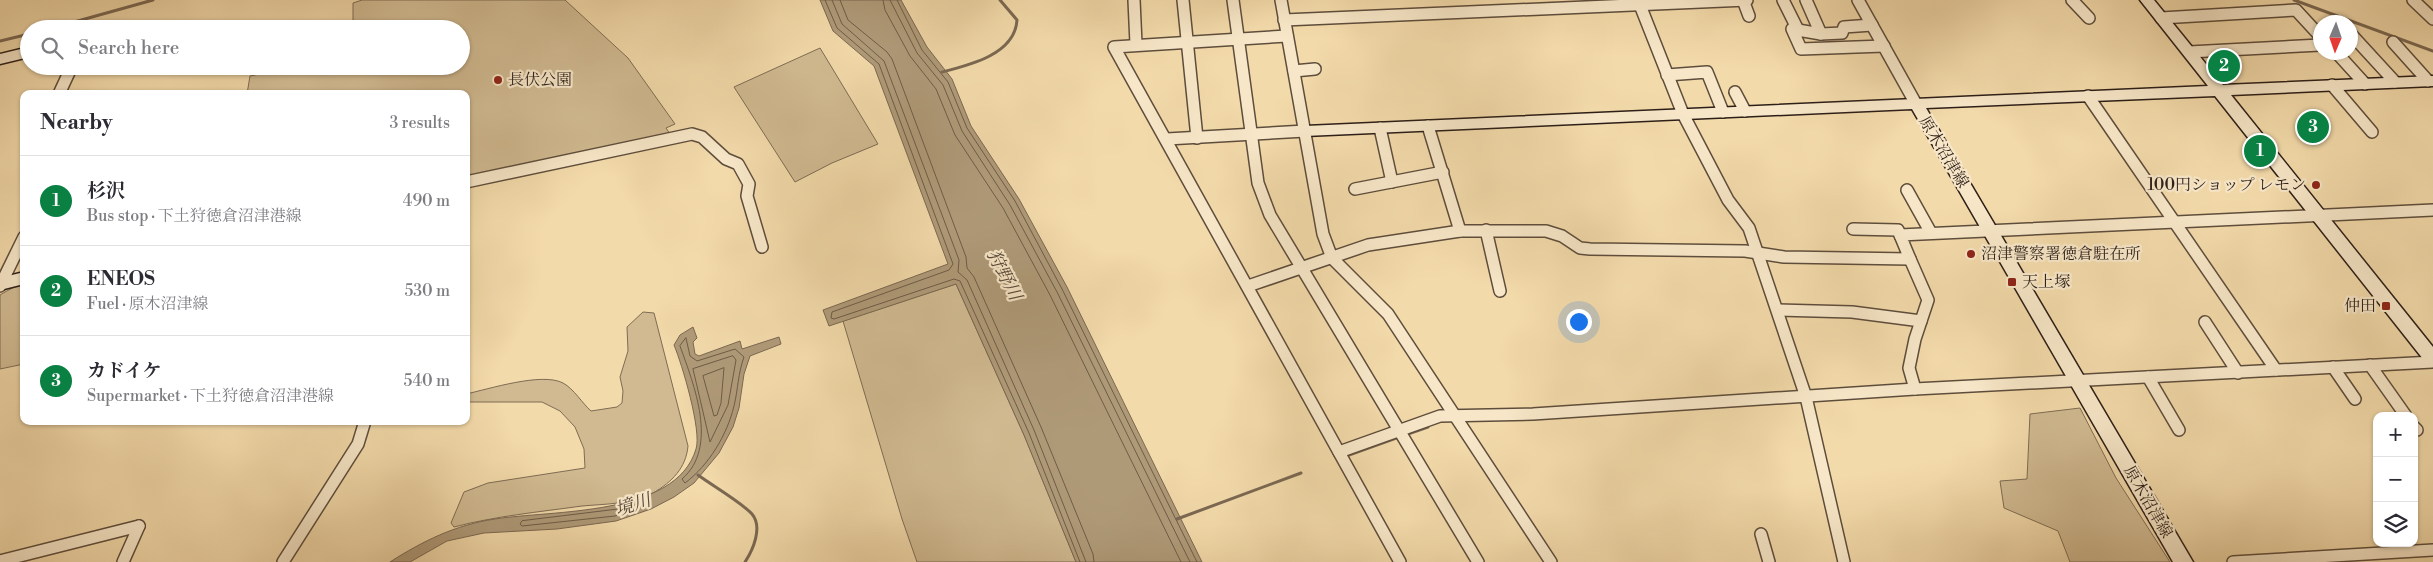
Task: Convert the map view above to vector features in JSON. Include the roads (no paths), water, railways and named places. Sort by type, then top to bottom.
[{"type":"main road","points":[[2147,0],[2219,90]]},
{"type":"main road","points":[[0,59],[20,54]]},
{"type":"main road","name":"原木沼津線","points":[[2183,562],[1916,104],[2430,81]]},
{"type":"main road","points":[[1305,131],[1916,104]]},
{"type":"main road","points":[[2318,215],[2433,361]]},
{"type":"main road","points":[[0,284],[20,279]]},
{"type":"street","points":[[1134,0],[1136,44]]},
{"type":"street","points":[[1182,0],[1197,138]]},
{"type":"street","points":[[1233,0],[1261,194],[1270,215],[1478,562]]},
{"type":"street","points":[[1281,0],[1323,234],[1332,258],[1383,307],[1551,562]]},
{"type":"street","points":[[1743,0],[1749,16]]},
{"type":"street","points":[[1284,20],[1638,2],[1748,0]]},
{"type":"street","points":[[1783,0],[1798,30]]},
{"type":"street","points":[[1806,0],[1821,34]]},
{"type":"street","points":[[1858,0],[1916,104]]},
{"type":"street","points":[[2072,0],[2089,18]]},
{"type":"street","points":[[2413,0],[2431,15]]},
{"type":"street","points":[[1638,2],[1683,114],[1728,200],[1749,228],[1806,397],[1844,562]]},
{"type":"street","points":[[2161,18],[2296,10],[2313,28]]},
{"type":"street","points":[[1872,25],[1844,27],[1842,33],[1821,34],[1792,29],[1801,49],[1884,46]]},
{"type":"street","points":[[1287,36],[1136,44],[1114,47],[1167,139],[1400,562]]},
{"type":"street","points":[[2358,42],[2395,82]]},
{"type":"street","points":[[2393,42],[2430,81]]},
{"type":"street","points":[[2189,52],[2313,45]]},
{"type":"street","points":[[2343,60],[2365,84]]},
{"type":"street","points":[[1294,71],[1315,69]]},
{"type":"street","points":[[1668,75],[1706,72],[1723,112]]},
{"type":"street","points":[[61,90],[68,75]]},
{"type":"street","points":[[2332,85],[2372,132]]},
{"type":"street","points":[[2219,90],[2318,215]]},
{"type":"street","points":[[1735,92],[1745,111]]},
{"type":"street","points":[[2088,96],[2276,370]]},
{"type":"street","points":[[1428,126],[1460,231]]},
{"type":"street","points":[[1380,128],[1392,182]]},
{"type":"street","points":[[1167,139],[1305,131]]},
{"type":"street","points":[[470,181],[692,134],[702,137],[726,159],[738,164],[749,184],[747,196],[762,247]]},
{"type":"street","points":[[1355,189],[1443,172]]},
{"type":"street","points":[[1907,190],[1931,234]]},
{"type":"street","points":[[1901,237],[1900,235],[2433,210]]},
{"type":"street","points":[[1853,229],[1898,230],[1928,300],[1909,368],[1915,389]]},
{"type":"street","points":[[1486,230],[1500,291]]},
{"type":"street","points":[[1248,286],[1384,242],[1460,231],[1546,231],[1562,236],[1580,248],[1590,249],[1745,250],[1784,257],[1910,259]]},
{"type":"street","points":[[0,284],[20,245]]},
{"type":"street","points":[[1778,310],[1852,312],[1921,321]]},
{"type":"street","points":[[2205,322],[2238,373]]},
{"type":"street","points":[[1339,452],[1440,416],[1533,414],[1915,389],[2433,361]]},
{"type":"street","points":[[2370,365],[2403,412]]},
{"type":"street","points":[[2333,367],[2356,399]]},
{"type":"street","points":[[2148,377],[2179,430]]},
{"type":"street","points":[[283,562],[358,444],[364,425]]},
{"type":"street","points":[[0,561],[85,538],[139,526],[123,562]]},
{"type":"street","points":[[1761,534],[1770,562]]},
{"type":"street","points":[[2233,562],[2433,550]]},
{"type":"water","name":"狩野川","points":[[820,0],[901,0],[927,47],[952,79],[971,126],[1019,199],[1067,287],[1202,562],[1076,562],[1024,435],[956,284],[829,326],[823,310],[948,264],[874,66],[833,31]]},
{"type":"water","name":"境川","points":[[693,327],[697,338],[693,342],[695,354],[699,356],[740,341],[742,349],[779,337],[781,344],[750,356],[744,374],[739,408],[733,427],[719,453],[694,483],[674,497],[651,509],[616,521],[557,529],[484,533],[447,541],[410,562],[390,562],[427,541],[466,525],[495,519],[609,506],[638,499],[664,487],[684,471],[696,449],[694,413],[674,345],[680,335]]},
{"type":"waterway","points":[[81,20],[153,0]]},
{"type":"waterway","points":[[942,72],[965,66],[989,56],[1000,50],[1008,41],[1014,32],[1017,20],[1000,0]]},
{"type":"waterway","points":[[2294,0],[2433,51]]},
{"type":"waterway","points":[[0,41],[20,36]]},
{"type":"waterway","points":[[1405,435],[1428,427]]},
{"type":"waterway","points":[[1349,455],[1399,437]]},
{"type":"waterway","points":[[1177,519],[1301,473]]},
{"type":"waterway","points":[[698,475],[741,504],[755,519],[757,525],[756,538],[745,562]]},
{"type":"place","name":"ENEOS","points":[[2224,66]]},
{"type":"place","name":"長伏公園","points":[[498,80]]},
{"type":"place","name":"カドイケ","points":[[2313,127]]},
{"type":"place","name":"杉沢","points":[[2260,151]]},
{"type":"place","name":"100円ショップ レモン","points":[[2316,185]]},
{"type":"place","name":"沼津警察署徳倉駐在所","points":[[1971,254]]},
{"type":"place","name":"天上塚","points":[[2012,282]]},
{"type":"place","name":"仲田","points":[[2386,306]]}]
